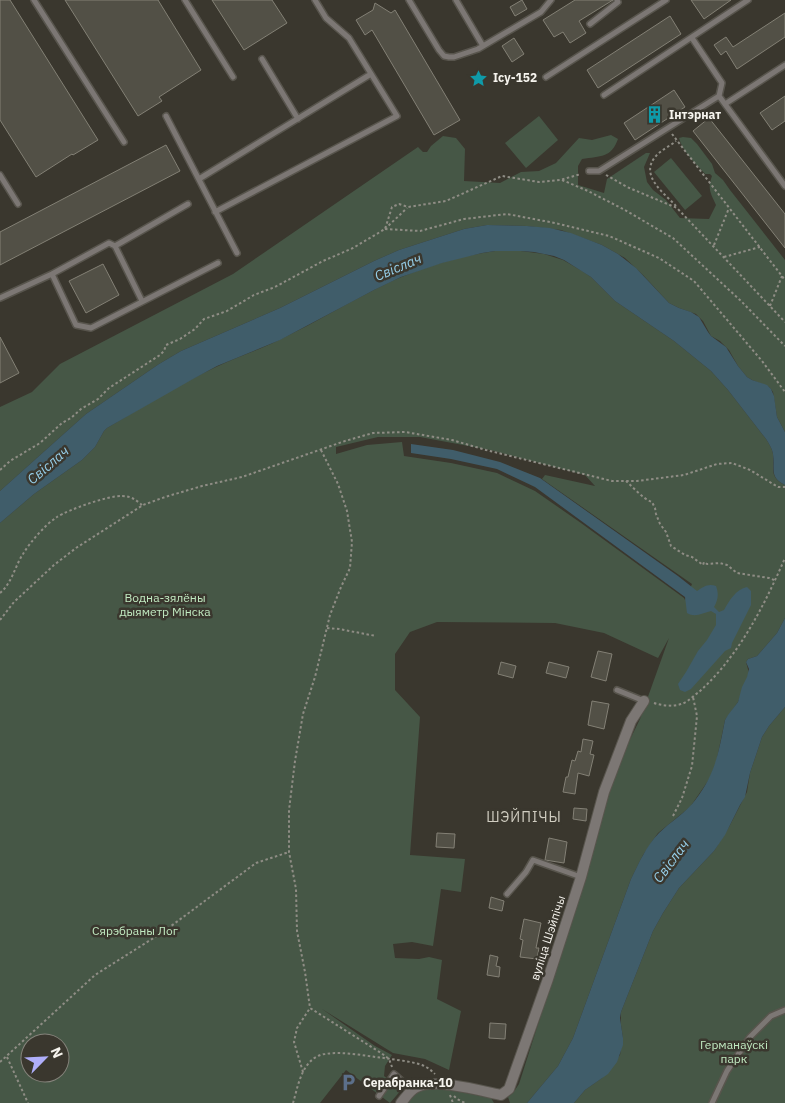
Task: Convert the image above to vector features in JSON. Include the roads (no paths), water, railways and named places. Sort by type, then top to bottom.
[{"type":"street","name":"вуліца Шэйпічы","points":[[412,1090],[420,1085],[429,1083],[502,1095],[509,1089],[548,979],[581,877],[604,792],[632,721],[644,701]]},
{"type":"street","points":[[401,1103],[412,1090]]},
{"type":"lane","points":[[34,0],[124,142]]},
{"type":"lane","points":[[185,0],[233,77]]},
{"type":"lane","points":[[216,212],[397,116],[349,38],[326,18],[315,0]]},
{"type":"lane","points":[[409,0],[439,50],[444,56],[454,57],[483,46],[540,12],[552,0]]},
{"type":"lane","points":[[456,0],[483,46]]},
{"type":"lane","points":[[590,24],[618,2],[617,0]]},
{"type":"lane","points":[[546,77],[666,0]]},
{"type":"lane","points":[[604,95],[748,0]]},
{"type":"lane","points":[[589,171],[599,171],[719,96],[722,83],[692,38]]},
{"type":"lane","points":[[262,59],[298,118]]},
{"type":"lane","points":[[725,104],[785,65]]},
{"type":"lane","points":[[199,179],[371,74]]},
{"type":"lane","points":[[719,96],[785,186]]},
{"type":"lane","points":[[166,116],[237,253]]},
{"type":"lane","points":[[0,175],[18,204]]},
{"type":"lane","points":[[115,246],[188,204]]},
{"type":"lane","points":[[0,298],[52,274],[109,243],[115,246],[142,301]]},
{"type":"lane","points":[[52,274],[76,325],[91,328],[218,263]]},
{"type":"lane","points":[[617,690],[644,701]]},
{"type":"lane","points":[[507,894],[526,872],[533,860],[581,877]]},
{"type":"lane","points":[[712,1103],[727,1071],[750,1037],[771,1016],[785,1010]]},
{"type":"lane","points":[[379,1096],[394,1074],[412,1090]]},
{"type":"water","name":"Свіслач","points":[[487,225],[550,228],[571,233],[602,245],[618,254],[636,268],[669,303],[699,317],[711,336],[726,347],[747,377],[767,385],[771,389],[777,417],[785,432],[785,485],[775,476],[773,452],[766,439],[711,371],[674,341],[615,301],[591,277],[564,260],[534,252],[495,251],[442,263],[401,277],[280,340],[217,366],[193,379],[107,428],[95,447],[82,460],[34,494],[0,523],[0,491],[86,414],[159,364],[181,351],[280,308],[399,250],[464,229]]},
{"type":"water","points":[[411,444],[453,450],[500,462],[540,478],[697,591],[708,585],[716,586],[718,597],[714,607],[719,612],[724,610],[736,593],[747,587],[751,591],[751,605],[731,648],[725,651],[691,689],[685,692],[680,690],[678,684],[716,625],[716,614],[711,611],[696,615],[687,613],[685,597],[535,487],[497,469],[411,453]]},
{"type":"water","name":"Свіслач","points":[[785,618],[785,707],[762,737],[750,773],[745,797],[725,835],[714,851],[679,888],[653,931],[621,1012],[623,1045],[617,1062],[608,1074],[585,1090],[574,1103],[527,1103],[558,1066],[573,1038],[631,879],[640,861],[654,838],[688,809],[703,789],[716,761],[725,720],[738,702],[747,677],[749,669],[746,662],[748,659],[757,656],[777,633]]},
{"type":"place","name":"Ісу-152","points":[[479,78]]},
{"type":"place","name":"Інтэрнат","points":[[655,115]]},
{"type":"place","name":"Серабранка-10","points":[[349,1083]]},
{"type":"district","name":"ШЭЙПІЧЫ","points":[[524,817]]},
{"type":"park label","name":"Водна-зялёны дыяметр Мінска","points":[[165,605]]},
{"type":"park label","name":"Сярэбраны Лог","points":[[135,931]]},
{"type":"park label","name":"Германаўскі парк","points":[[734,1052]]}]
